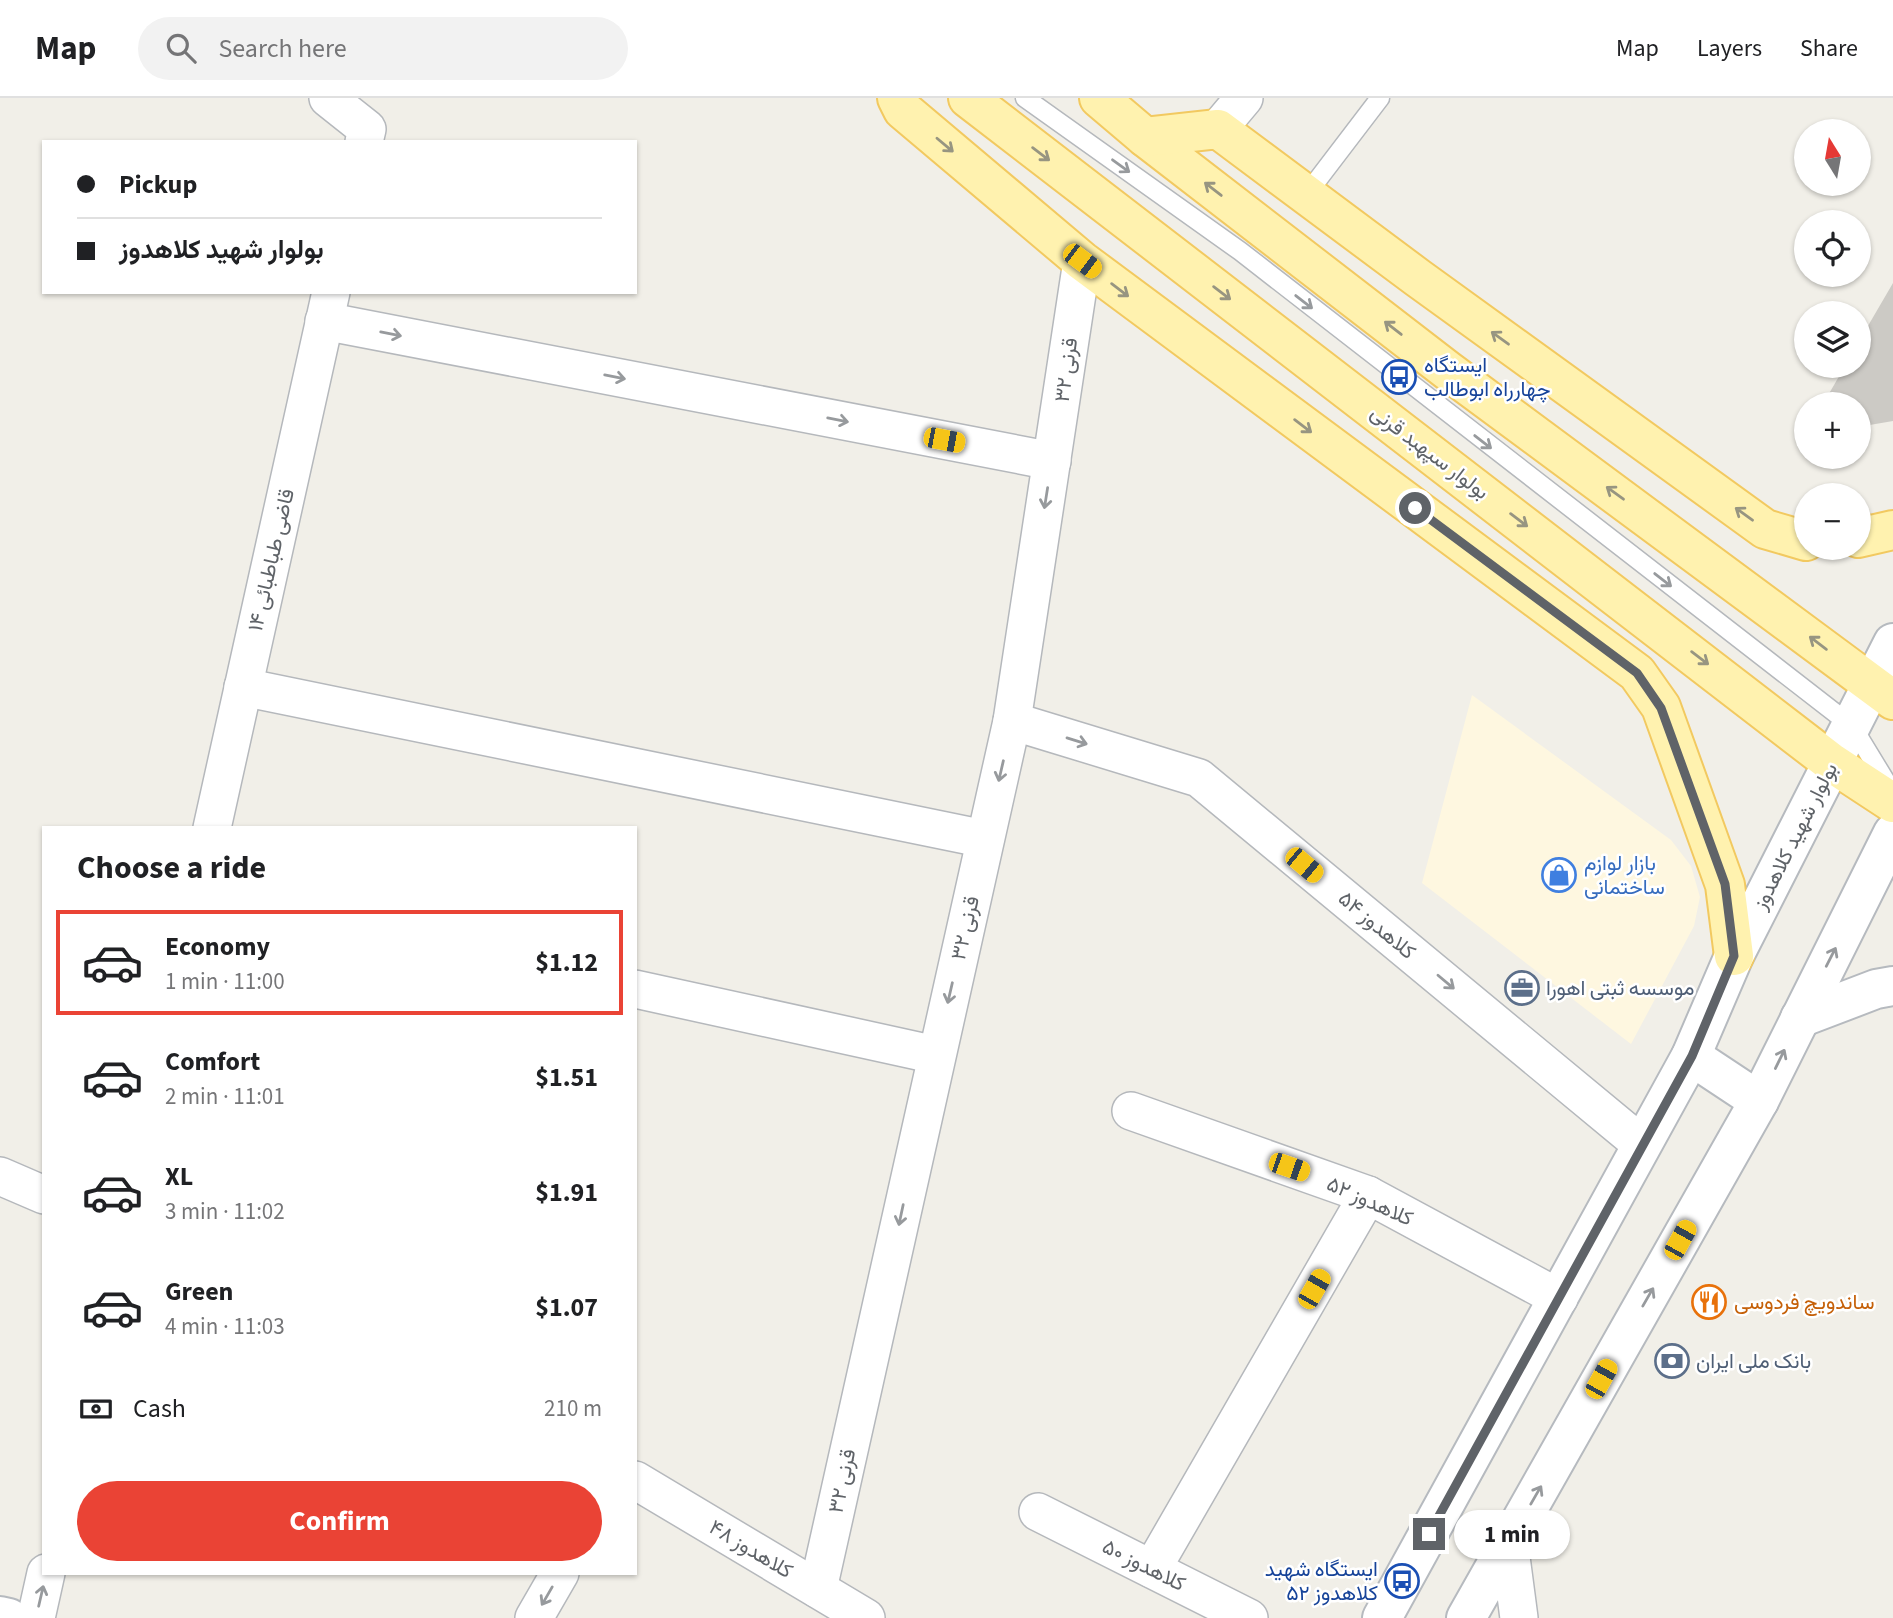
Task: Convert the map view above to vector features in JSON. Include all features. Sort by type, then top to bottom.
[{"type":"main road","points":[[897,98],[903,110],[1082,261],[1637,673],[1661,708],[1725,884],[1734,956]]},
{"type":"main road","name":"بولوار سپهبد قرنی","points":[[968,98],[1832,763],[1893,803]]},
{"type":"main road","points":[[1099,98],[1144,137],[1447,370],[1884,699]]},
{"type":"main road","points":[[1144,137],[1218,129],[1418,278],[1765,529],[1794,537]]},
{"type":"main road","points":[[1418,278],[1447,370]]},
{"type":"main road","points":[[1871,535],[1893,530]]},
{"type":"main road","name":"بولوار شهید کلاهدوز","points":[[1382,1618],[1641,1144],[1692,1056],[1734,956],[1852,726],[1884,699],[1893,642]]},
{"type":"main road","points":[[1466,1618],[1759,1101],[1893,833]]},
{"type":"main road","points":[[1800,1018],[1876,989],[1893,986]]},
{"type":"main road","points":[[1692,1056],[1759,1101]]},
{"type":"main road","points":[[0,1616],[9,1618]]},
{"type":"street","points":[[328,98],[366,135]]},
{"type":"street","points":[[1218,129],[1244,98]]},
{"type":"street","name":"قرنی ۳۲","points":[[818,1589],[1012,721],[1082,261]]},
{"type":"street","points":[[328,307],[1052,461]]},
{"type":"street","name":"قاضی طباطبائی ۱۴","points":[[212,826],[328,307]]},
{"type":"street","points":[[243,687],[985,839]]},
{"type":"street","name":"کلاهدوز ۵۴","points":[[1012,721],[1199,778],[1641,1144]]},
{"type":"street","points":[[637,989],[936,1055]]},
{"type":"street","name":"کلاهدوز ۵۲","points":[[1131,1111],[1368,1195],[1559,1298]]},
{"type":"street","points":[[0,1176],[42,1194]]},
{"type":"street","points":[[1152,1569],[1368,1195]]},
{"type":"street","name":"کلاهدوز ۴۸","points":[[637,1481],[866,1618]]},
{"type":"street","name":"کلاهدوز ۵۰","points":[[1038,1512],[1249,1618]]},
{"type":"street","points":[[1509,1542],[1520,1618]]},
{"type":"street","points":[[36,1618],[46,1575]]},
{"type":"street","points":[[534,1618],[559,1575]]},
{"type":"lane","points":[[1025,98],[1240,251],[1852,726],[1893,792]]},
{"type":"lane","points":[[1306,195],[1380,98]]},
{"type":"shaded area","name":"بازار لوازم ساختمانی","points":[[1472,695],[1671,840],[1691,866],[1700,897],[1694,926],[1631,1044],[1422,883]]},
{"type":"building","points":[[1893,283],[1893,421],[1871,425],[1871,392],[1830,392],[1838,378],[1871,378],[1871,321]]},
{"type":"place","name":"ایستگاه چهارراه ابوطالب","points":[[1399,377]]},
{"type":"place","name":"بازار لوازم ساختمانی","points":[[1559,875]]},
{"type":"place","name":"موسسه ثبتی اهورا","points":[[1522,988]]},
{"type":"place","name":"ساندویچ فردوسی","points":[[1709,1302]]},
{"type":"place","name":"بانک ملی ایران","points":[[1672,1361]]},
{"type":"place","name":"ایستگاه شهید کلاهدوز ۵۲","points":[[1402,1581]]},
{"type":"route","points":[[1415,508],[1637,673],[1661,708],[1725,884],[1734,956],[1692,1056],[1641,1144],[1429,1534]]}]
